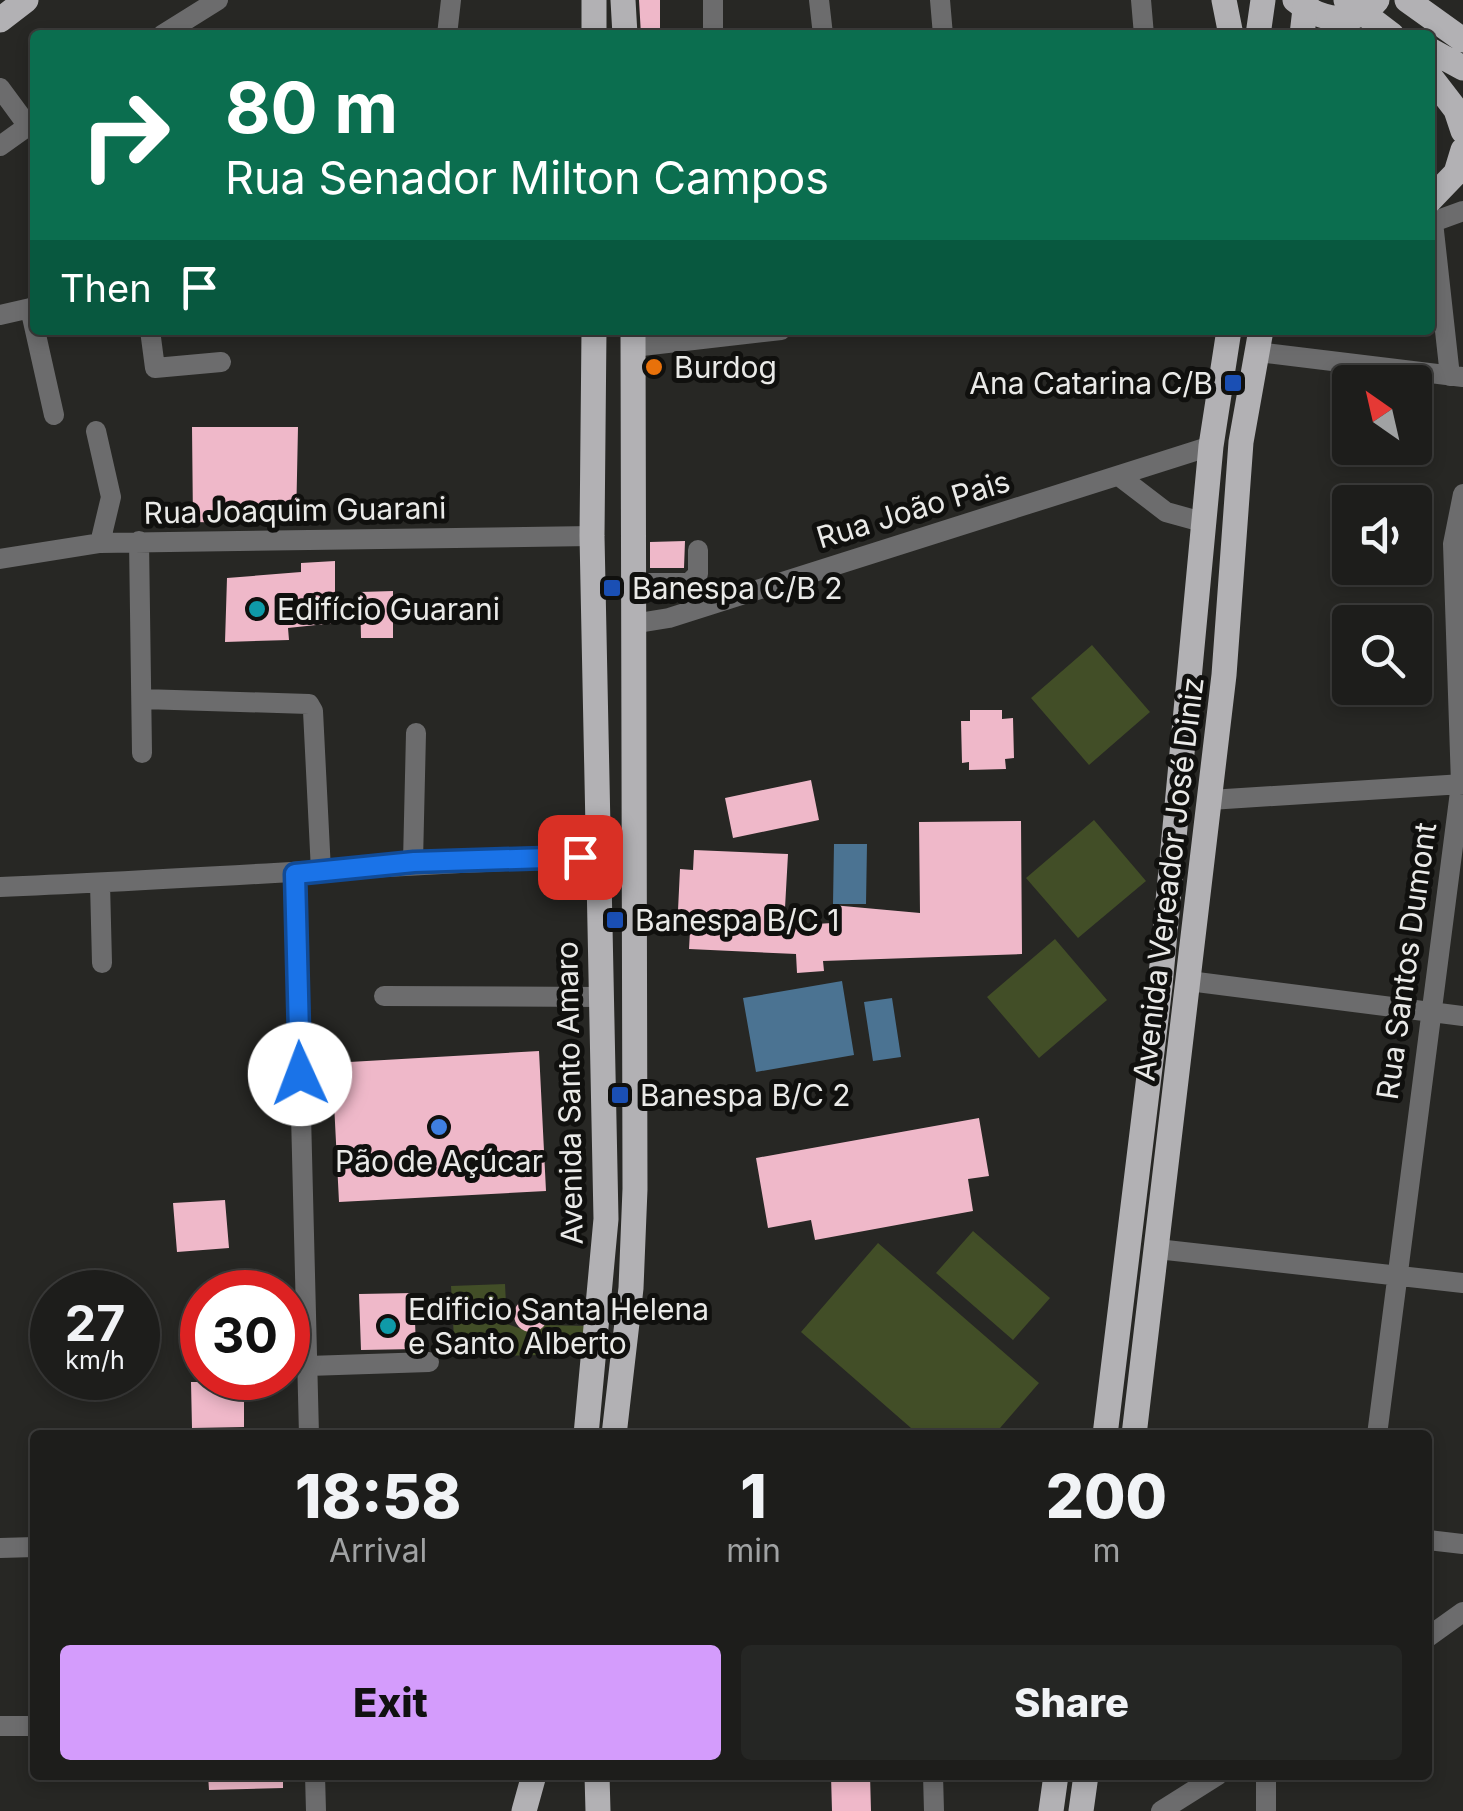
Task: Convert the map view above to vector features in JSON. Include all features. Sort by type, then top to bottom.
[{"type":"main road","points":[[0,20],[26,0]]},
{"type":"main road","points":[[594,0],[594,30]]},
{"type":"main road","points":[[623,0],[624,30]]},
{"type":"main road","points":[[1224,0],[1229,30]]},
{"type":"main road","points":[[1259,30],[1263,0]]},
{"type":"main road","points":[[1295,0],[1328,18],[1378,18]]},
{"type":"main road","points":[[1303,30],[1306,0]]},
{"type":"main road","points":[[1407,0],[1439,10],[1463,40]]},
{"type":"main road","points":[[1435,53],[1463,68]]},
{"type":"main road","points":[[1435,83],[1456,110],[1463,131]]},
{"type":"main road","points":[[1435,208],[1462,156]]},
{"type":"main road","name":"Avenida Santo Amaro","points":[[586,1430],[606,1219],[592,536],[594,335]]},
{"type":"main road","name":"Avenida Vereador José Diniz","points":[[1106,1430],[1160,986],[1211,446],[1226,336]]},
{"type":"main road","name":"Avenida Santo Amaro","points":[[615,1430],[631,1288],[635,1189],[633,338]]},
{"type":"main road","name":"Avenida Vereador José Diniz","points":[[1135,1430],[1224,676],[1241,442],[1260,341]]},
{"type":"main road","points":[[524,1811],[533,1780]]},
{"type":"main road","points":[[536,1780],[541,1811]]},
{"type":"main road","points":[[598,1780],[598,1811]]},
{"type":"main road","points":[[1051,1811],[1055,1780]]},
{"type":"main road","points":[[1081,1811],[1085,1780]]},
{"type":"street","points":[[170,30],[218,0]]},
{"type":"street","points":[[448,30],[451,0]]},
{"type":"street","points":[[713,0],[713,30]]},
{"type":"street","points":[[820,0],[823,30]]},
{"type":"street","points":[[940,0],[943,30]]},
{"type":"street","points":[[1140,0],[1143,30]]},
{"type":"street","points":[[0,88],[30,122]]},
{"type":"street","points":[[0,146],[30,125]]},
{"type":"street","points":[[1435,214],[1463,211]]},
{"type":"street","points":[[1260,341],[1457,376],[1435,240]]},
{"type":"street","points":[[0,316],[30,308]]},
{"type":"street","points":[[38,335],[54,416]]},
{"type":"street","points":[[151,335],[155,368],[220,362]]},
{"type":"street","points":[[633,338],[688,335]]},
{"type":"street","points":[[96,432],[111,497],[100,542]]},
{"type":"street","name":"Rua João Pais","points":[[632,624],[668,618],[1211,446]]},
{"type":"street","points":[[1119,476],[1166,512],[1206,523]]},
{"type":"street","name":"Rua Santos Dumont","points":[[1378,1430],[1394,1277],[1462,784],[1453,544],[1463,494]]},
{"type":"street","name":"Rua Joaquim Guarani","points":[[0,558],[100,542],[592,536]]},
{"type":"street","points":[[139,542],[142,753]]},
{"type":"street","points":[[632,583],[689,583],[698,574],[698,550]]},
{"type":"street","points":[[142,699],[309,704],[314,711],[320,871]]},
{"type":"street","points":[[414,862],[416,734]]},
{"type":"street","points":[[1210,800],[1462,784]]},
{"type":"street","points":[[0,888],[295,874],[414,862],[598,856]]},
{"type":"street","points":[[295,874],[305,1270]]},
{"type":"street","points":[[100,883],[102,963]]},
{"type":"street","points":[[1189,981],[1463,1016]]},
{"type":"street","points":[[384,996],[602,997]]},
{"type":"street","points":[[1157,1249],[1463,1284]]},
{"type":"street","points":[[310,1366],[429,1362]]},
{"type":"street","points":[[308,1400],[309,1430]]},
{"type":"street","points":[[1432,1540],[1463,1544]]},
{"type":"street","points":[[0,1548],[30,1547]]},
{"type":"street","points":[[1432,1634],[1463,1612]]},
{"type":"street","points":[[0,1726],[30,1726]]},
{"type":"street","points":[[315,1780],[316,1811]]},
{"type":"street","points":[[933,1780],[934,1811]]},
{"type":"street","points":[[1161,1811],[1210,1780]]},
{"type":"street","points":[[1266,1780],[1266,1811]]},
{"type":"green space","points":[[1092,645],[1150,712],[1089,765],[1031,698]]},
{"type":"green space","points":[[1094,820],[1146,881],[1078,938],[1026,878]]},
{"type":"green space","points":[[1055,939],[1107,1000],[1039,1058],[987,997]]},
{"type":"green space","points":[[973,1231],[1050,1298],[1013,1340],[936,1273]]},
{"type":"green space","points":[[878,1243],[1039,1383],[998,1430],[913,1430],[801,1332]]},
{"type":"green space","points":[[505,1284],[507,1324],[530,1332],[545,1325],[586,1326],[584,1354],[455,1357],[451,1286]]},
{"type":"water","points":[[834,844],[867,844],[866,904],[833,904]]},
{"type":"water","points":[[842,981],[854,1055],[756,1072],[743,998]]},
{"type":"water","points":[[892,998],[901,1057],[873,1061],[864,1002]]},
{"type":"building","points":[[639,0],[660,0],[660,30],[641,30]]},
{"type":"building","points":[[192,427],[298,427],[296,524],[193,522]]},
{"type":"building","points":[[685,541],[684,568],[650,568],[650,542]]},
{"type":"building","points":[[335,561],[335,623],[288,628],[289,640],[225,642],[227,578],[301,572],[301,563]]},
{"type":"building","points":[[393,591],[393,638],[361,638],[360,592]]},
{"type":"building","points":[[970,710],[1002,710],[1002,719],[1013,718],[1014,758],[1005,759],[1006,769],[969,770],[969,762],[962,763],[961,721],[970,721]]},
{"type":"building","points":[[811,780],[819,820],[733,838],[725,798]]},
{"type":"building","points":[[1021,821],[1022,954],[823,961],[824,971],[797,973],[796,954],[689,949],[690,931],[677,931],[680,869],[693,870],[694,850],[788,854],[784,926],[832,923],[832,905],[920,913],[919,822]]},
{"type":"building","name":"Pão de Açúcar","points":[[539,1051],[546,1191],[339,1202],[332,1063]]},
{"type":"building","points":[[979,1118],[989,1176],[968,1179],[973,1211],[815,1240],[811,1220],[768,1228],[756,1158]]},
{"type":"building","points":[[225,1200],[229,1248],[177,1252],[173,1203]]},
{"type":"building","name":"Edificio Santa Helena e Santo Alberto","points":[[414,1293],[416,1349],[361,1350],[359,1294]]},
{"type":"building","points":[[531,1298],[543,1303],[548,1315],[543,1327],[531,1332],[519,1327],[514,1315],[519,1303]]},
{"type":"building","points":[[191,1400],[244,1400],[244,1427],[192,1428]]},
{"type":"building","points":[[208,1780],[283,1780],[283,1788],[209,1790]]},
{"type":"building","points":[[831,1780],[870,1780],[871,1811],[832,1811]]},
{"type":"place","name":"Burdog","points":[[654,367]]},
{"type":"place","name":"Ana Catarina C/B","points":[[1233,383]]},
{"type":"place","name":"Banespa C/B 2","points":[[612,588]]},
{"type":"place","name":"Edifício Guarani","points":[[257,609]]},
{"type":"place","name":"Banespa B/C 1","points":[[615,920]]},
{"type":"place","name":"Banespa B/C 2","points":[[620,1095]]},
{"type":"place","name":"Pão de Açúcar","points":[[439,1127]]},
{"type":"place","name":"Edificio Santa Helena e Santo Alberto","points":[[388,1326]]},
{"type":"route","points":[[300,1074],[295,874],[414,862],[580,857]]}]
